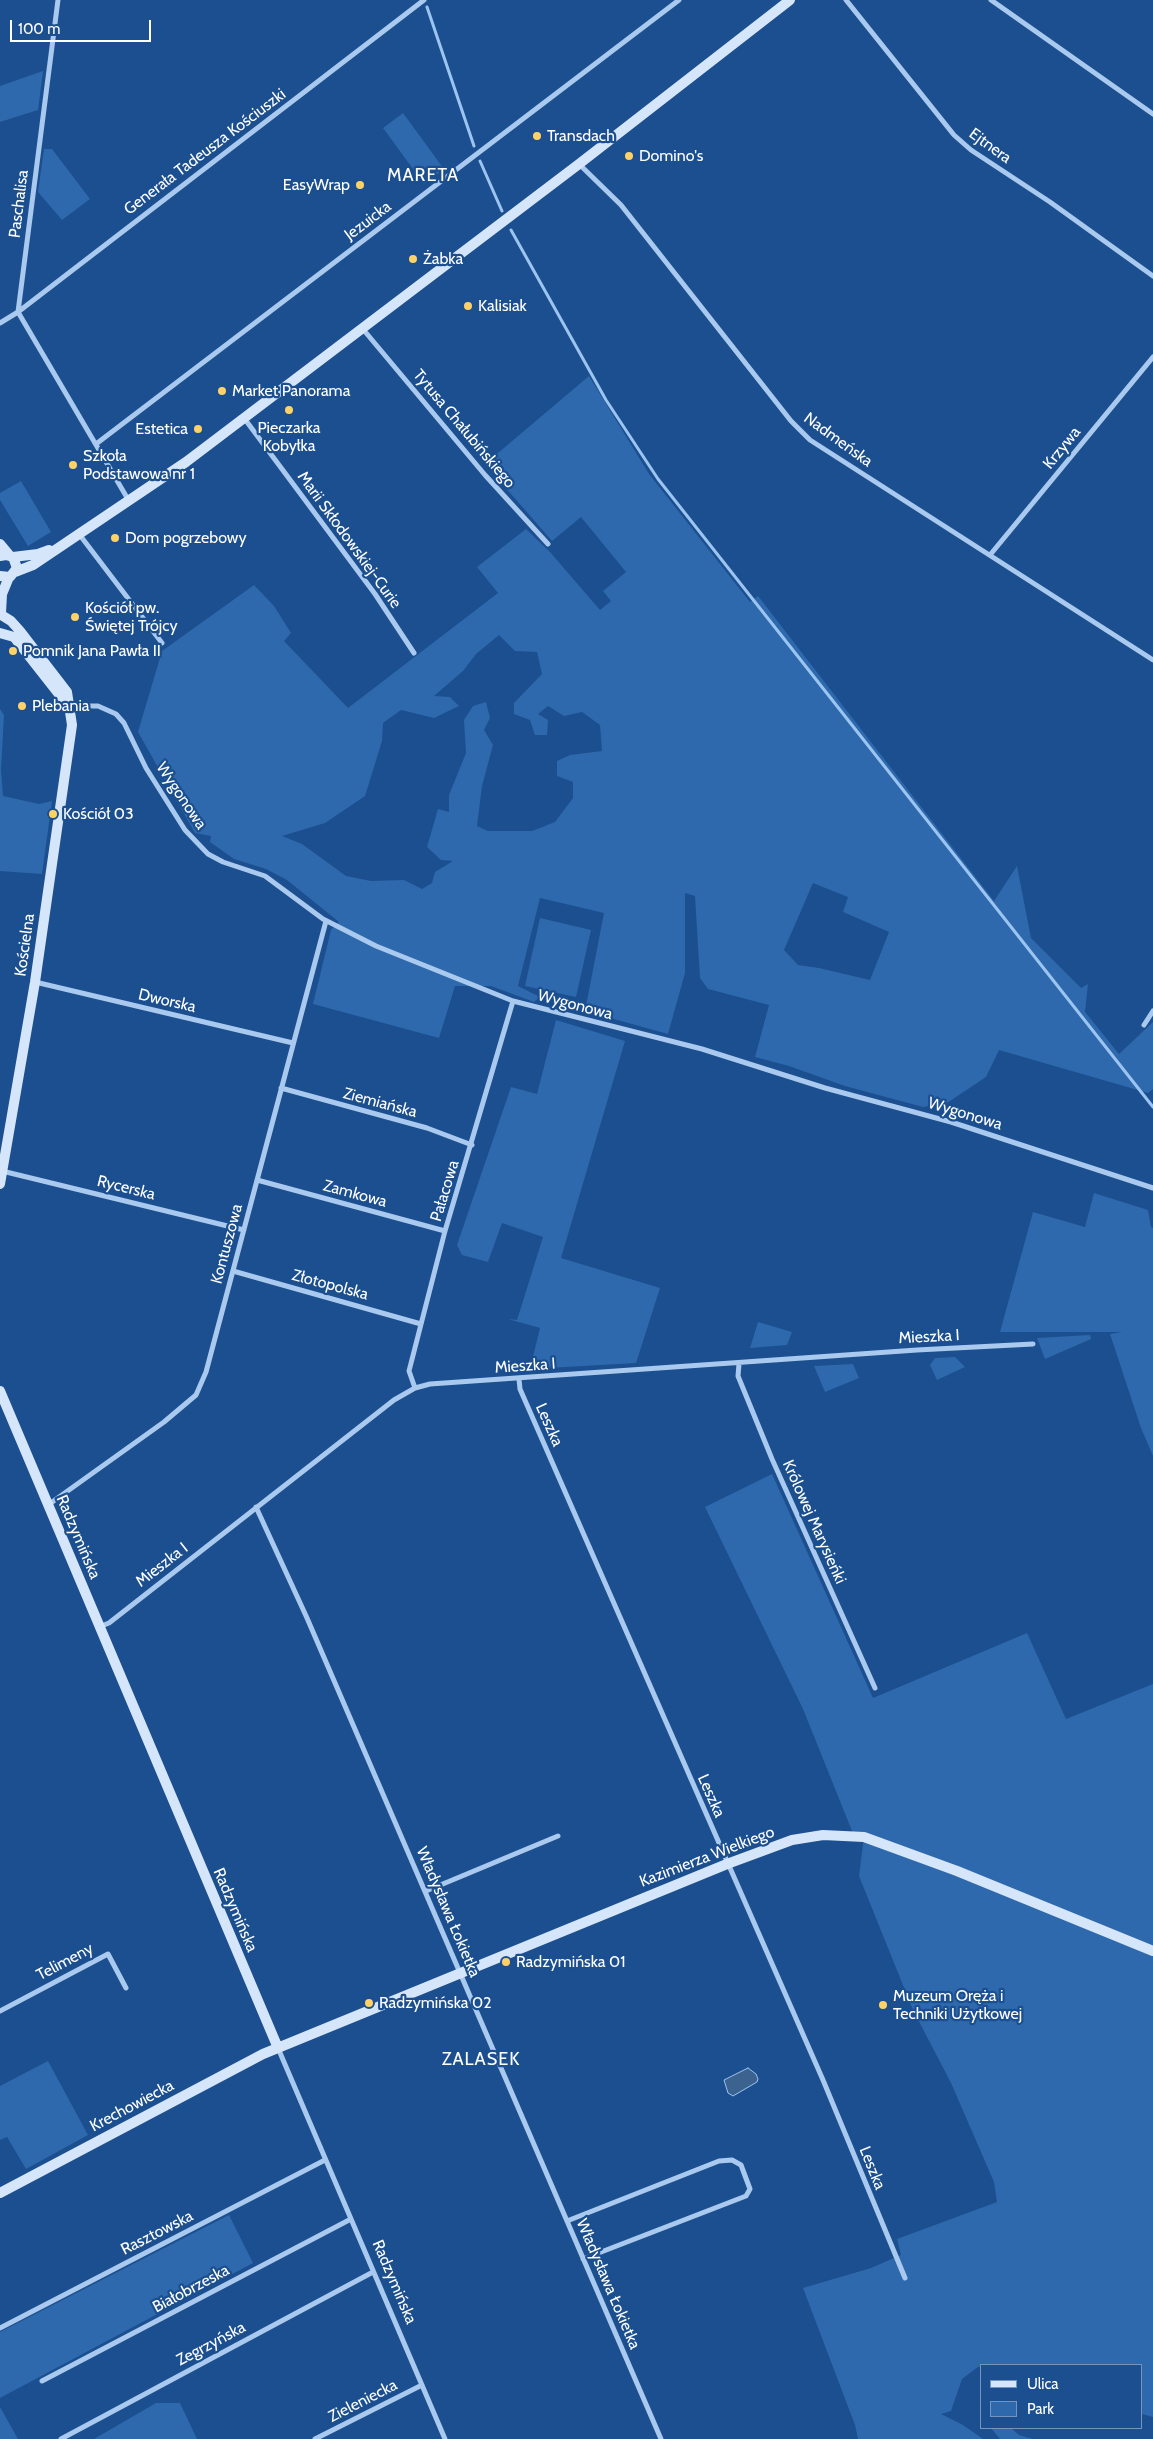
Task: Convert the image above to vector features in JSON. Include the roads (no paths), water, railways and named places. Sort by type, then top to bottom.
[{"type":"street","name":"Paschalisa","points":[[18,312],[58,0]]},
{"type":"street","name":"Generała Tadeusza Kościuszki","points":[[0,323],[18,312],[424,0]]},
{"type":"street","name":"Jezuicka","points":[[96,444],[679,0]]},
{"type":"street","points":[[8,575],[33,565],[130,501],[244,418],[579,164],[790,0]]},
{"type":"street","name":"Ejtnera","points":[[846,0],[954,135],[970,150],[1050,202],[1153,276]]},
{"type":"street","points":[[991,0],[1153,114]]},
{"type":"street","name":"Nadmeńska","points":[[579,164],[621,205],[800,431],[823,449],[1153,660]]},
{"type":"street","points":[[18,312],[130,501]]},
{"type":"street","name":"Tytusa Chałubińskiego","points":[[362,328],[485,475],[534,531],[548,544]]},
{"type":"street","name":"Krzywa","points":[[990,555],[1153,357]]},
{"type":"street","name":"Marii Skłodowskiej-Curie","points":[[244,418],[375,594],[414,654]]},
{"type":"street","points":[[79,533],[162,643]]},
{"type":"street","points":[[0,544],[8,556],[17,564],[8,575],[2,594],[1,614],[4,626],[0,632],[14,637],[71,709]]},
{"type":"street","points":[[8,556],[38,554],[62,545]]},
{"type":"street","name":"Kościelna","points":[[0,1184],[35,982],[71,737],[71,709],[67,692],[20,631],[1,614]]},
{"type":"street","name":"Wygonowa","points":[[71,709],[82,706],[106,708],[124,723],[146,768],[180,822],[208,854],[223,862],[265,876],[326,921],[376,946],[513,1002],[702,1049],[825,1088],[951,1122],[1153,1188]]},
{"type":"street","name":"Kontuszowa","points":[[48,1505],[164,1422],[196,1395],[206,1372],[326,921]]},
{"type":"street","name":"Dworska","points":[[35,982],[293,1043]]},
{"type":"street","name":"Pałacowa","points":[[415,1388],[409,1371],[445,1231],[513,1002]]},
{"type":"street","points":[[1144,1025],[1153,1011]]},
{"type":"street","name":"Ziemiańska","points":[[281,1088],[427,1128],[472,1145]]},
{"type":"street","name":"Rycerska","points":[[2,1171],[244,1230]]},
{"type":"street","name":"Zamkowa","points":[[257,1180],[445,1231]]},
{"type":"street","name":"Złotopolska","points":[[233,1271],[421,1324]]},
{"type":"street","name":"Mieszka I","points":[[99,1627],[109,1623],[394,1400],[415,1388],[430,1384],[917,1350],[1033,1344]]},
{"type":"street","name":"Królowej Marysieńki","points":[[738,1364],[738,1376],[772,1459],[875,1688]]},
{"type":"street","name":"Leszka","points":[[518,1379],[524,1398],[823,2080],[905,2278]]},
{"type":"street","name":"Radzymińska","points":[[0,1391],[445,2439]]},
{"type":"street","name":"Władysława Łokietka","points":[[256,1507],[296,1592],[426,1891],[661,2439]]},
{"type":"street","name":"Kazimierza Wielkiego","points":[[278,2048],[727,1864],[792,1840],[823,1835],[864,1837],[957,1871],[1153,1951]]},
{"type":"street","points":[[426,1891],[558,1836]]},
{"type":"street","name":"Telimeny","points":[[0,2011],[108,1954],[126,1988]]},
{"type":"street","name":"Krechowiecka","points":[[0,2193],[278,2048]]},
{"type":"street","name":"Rasztowska","points":[[0,2328],[325,2160]]},
{"type":"street","points":[[567,2221],[719,2162],[732,2160],[741,2165],[750,2189],[746,2196],[583,2259]]},
{"type":"street","name":"Białobrzeska","points":[[42,2381],[351,2219]]},
{"type":"street","name":"Zegrzyńska","points":[[61,2439],[373,2272]]},
{"type":"street","name":"Zieleniecka","points":[[315,2439],[422,2385]]},
{"type":"waterway","points":[[427,7],[474,146]]},
{"type":"waterway","points":[[480,161],[502,211]]},
{"type":"waterway","points":[[511,230],[606,400],[658,479],[1153,1107]]},
{"type":"place","name":"Transdach","points":[[537,136]]},
{"type":"place","name":"Domino's","points":[[629,156]]},
{"type":"place","name":"EasyWrap","points":[[360,185]]},
{"type":"place","name":"Żabka","points":[[413,259]]},
{"type":"place","name":"Kalisiak","points":[[468,306]]},
{"type":"place","name":"Market Panorama","points":[[222,391]]},
{"type":"place","name":"Pieczarka Kobyłka","points":[[289,410]]},
{"type":"place","name":"Estetica","points":[[198,429]]},
{"type":"place","name":"Szkoła Podstawowa nr 1","points":[[73,465]]},
{"type":"place","name":"Dom pogrzebowy","points":[[115,538]]},
{"type":"place","name":"Kościół pw. Świętej Trójcy","points":[[75,617]]},
{"type":"place","name":"Pomnik Jana Pawła II","points":[[13,651]]},
{"type":"place","name":"Plebania","points":[[22,706]]},
{"type":"place","name":"Kościół 03","points":[[53,814]]},
{"type":"place","name":"Radzymińska 01","points":[[506,1962]]},
{"type":"place","name":"Radzymińska 02","points":[[369,2003]]},
{"type":"place","name":"Muzeum Oręża i Techniki Użytkowej","points":[[883,2005]]},
{"type":"district","name":"MARETA","points":[[423,176]]},
{"type":"district","name":"ZALASEK","points":[[481,2060]]}]
